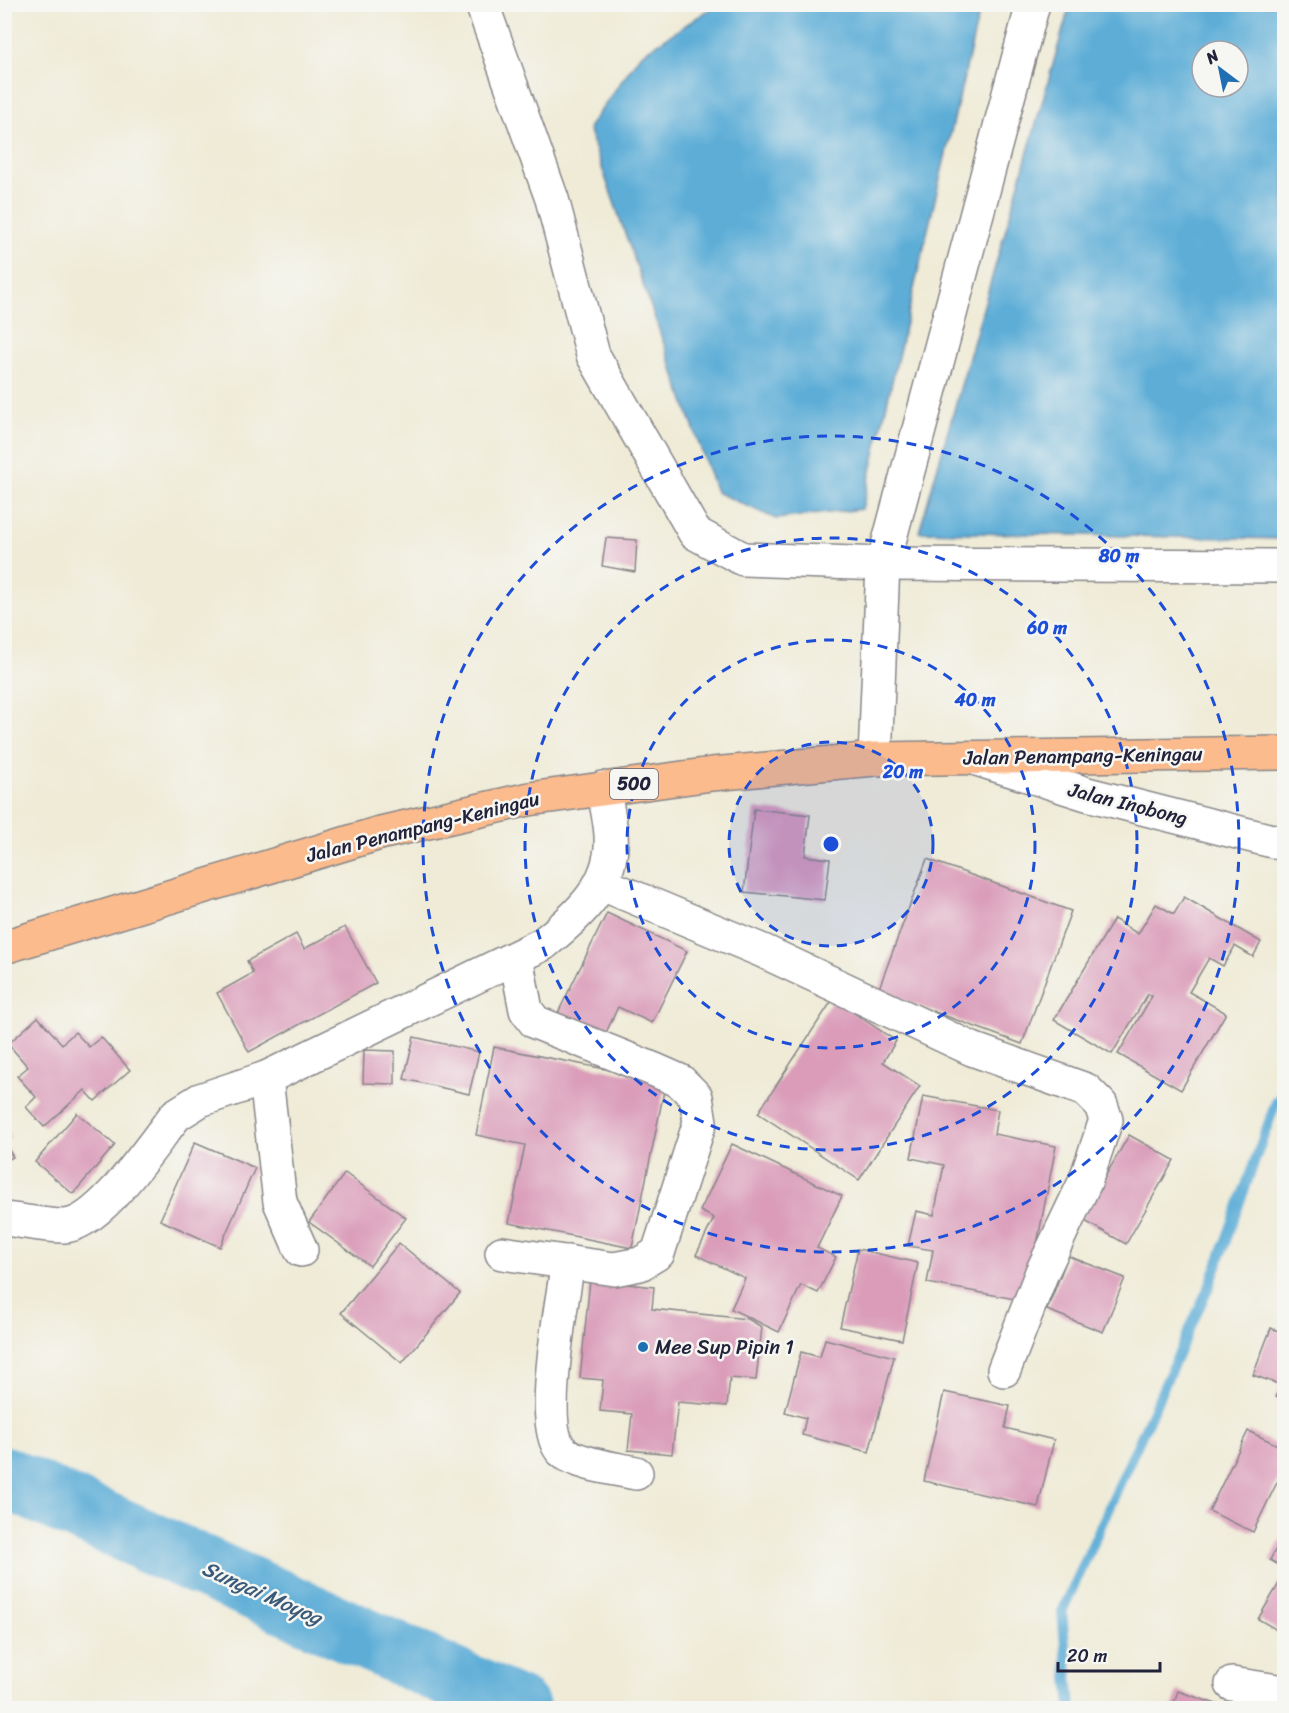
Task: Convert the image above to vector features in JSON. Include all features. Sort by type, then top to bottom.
[{"type":"main road","name":"Jalan Penampang-Keningau","points":[[4,947],[380,832],[529,799],[712,774],[875,759],[1284,753]]},
{"type":"street","points":[[482,4],[552,199],[593,355],[695,533],[743,559],[883,564],[1284,566]]},
{"type":"street","points":[[875,759],[883,564],[1033,4]]},
{"type":"street","name":"Jalan Inobong","points":[[973,757],[1034,779],[1087,794],[1284,844]]},
{"type":"street","points":[[4,1219],[65,1226],[87,1219],[106,1202],[176,1116],[187,1106],[266,1078],[543,944],[582,911],[602,884],[610,855],[612,836],[603,788]]},
{"type":"street","points":[[602,884],[763,951],[972,1049],[1086,1090],[1101,1105],[1106,1120],[1085,1182],[1042,1272],[1004,1370]]},
{"type":"street","points":[[502,1252],[614,1269],[640,1264],[658,1253],[700,1122],[696,1097],[680,1082],[624,1055],[535,1022],[526,1010],[516,958]]},
{"type":"street","points":[[266,1078],[280,1202],[300,1250]]},
{"type":"street","points":[[567,1262],[550,1398],[554,1436],[565,1454],[582,1461],[636,1473]]},
{"type":"street","points":[[1232,1684],[1284,1692]]},
{"type":"water","points":[[716,5],[981,5],[862,509],[776,519],[716,492],[588,128],[640,55]]},
{"type":"water","points":[[1070,5],[1284,5],[1284,539],[919,532]]},
{"type":"building","points":[[606,538],[637,540],[635,572],[602,566]]},
{"type":"building","points":[[754,809],[810,815],[805,856],[830,859],[825,900],[744,892]]},
{"type":"building","points":[[927,859],[1071,911],[1022,1044],[878,991]]},
{"type":"building","points":[[1184,897],[1261,942],[1253,957],[1235,946],[1223,966],[1209,958],[1189,992],[1226,1013],[1181,1090],[1118,1054],[1152,996],[1148,994],[1112,1054],[1054,1020],[1114,919],[1138,934],[1156,904],[1174,914]]},
{"type":"building","points":[[607,913],[687,951],[652,1023],[618,1007],[604,1037],[557,1015]]},
{"type":"building","points":[[345,927],[376,983],[249,1052],[217,993],[253,973],[247,961],[296,934],[304,949]]},
{"type":"building","points":[[833,999],[896,1041],[883,1062],[920,1086],[859,1180],[758,1113]]},
{"type":"building","points":[[38,1017],[62,1044],[75,1032],[89,1047],[101,1037],[130,1070],[95,1101],[85,1090],[44,1127],[26,1107],[36,1097],[17,1076],[28,1067],[8,1044]]},
{"type":"building","points":[[414,1037],[479,1052],[469,1094],[404,1079]]},
{"type":"building","points":[[494,1047],[666,1081],[632,1248],[509,1223],[525,1145],[476,1135]]},
{"type":"building","points":[[364,1050],[395,1051],[395,1084],[363,1083]]},
{"type":"building","points":[[923,1096],[998,1110],[994,1134],[1056,1146],[1026,1301],[927,1283],[933,1250],[908,1246],[916,1211],[934,1215],[944,1165],[911,1158]]},
{"type":"building","points":[[77,1113],[115,1145],[73,1194],[35,1162]]},
{"type":"building","points":[[4,1121],[10,1137],[5,1144],[13,1157],[4,1162]]},
{"type":"building","points":[[1129,1135],[1174,1160],[1126,1244],[1081,1219]]},
{"type":"building","points":[[195,1142],[255,1168],[220,1247],[160,1220]]},
{"type":"building","points":[[732,1144],[842,1196],[817,1248],[836,1257],[818,1293],[801,1285],[779,1332],[731,1309],[745,1278],[696,1255],[714,1218],[700,1211]]},
{"type":"building","points":[[345,1173],[406,1218],[370,1266],[309,1222]]},
{"type":"building","points":[[399,1243],[460,1293],[402,1363],[341,1313]]},
{"type":"building","points":[[858,1249],[918,1263],[902,1340],[840,1327]]},
{"type":"building","points":[[1068,1256],[1125,1278],[1103,1332],[1047,1310]]},
{"type":"building","points":[[590,1280],[654,1287],[652,1309],[748,1319],[762,1327],[756,1380],[730,1378],[727,1406],[678,1402],[672,1454],[628,1450],[632,1414],[600,1411],[603,1380],[580,1378]]},
{"type":"building","points":[[1271,1328],[1284,1333],[1284,1400],[1276,1397],[1281,1385],[1253,1375]]},
{"type":"building","points":[[825,1339],[894,1357],[869,1452],[802,1435],[806,1418],[785,1412],[801,1352],[820,1357]]},
{"type":"building","points":[[944,1392],[1010,1406],[1005,1428],[1054,1440],[1038,1507],[924,1481]]},
{"type":"building","points":[[1248,1431],[1284,1448],[1284,1468],[1253,1532],[1209,1511]]},
{"type":"building","points":[[1284,1534],[1284,1568],[1270,1560]]},
{"type":"building","points":[[1284,1575],[1284,1634],[1258,1619]]},
{"type":"building","points":[[1178,1691],[1222,1706],[1221,1708],[1172,1708]]},
{"type":"waterway","points":[[1071,1708],[1062,1612],[1211,1282],[1276,1102],[1284,1092]]},
{"type":"waterway","name":"Sungai Moyog","points":[[4,1477],[519,1708]]},
{"type":"place","name":"Mee Sup Pipin 1","points":[[643,1347]]}]
